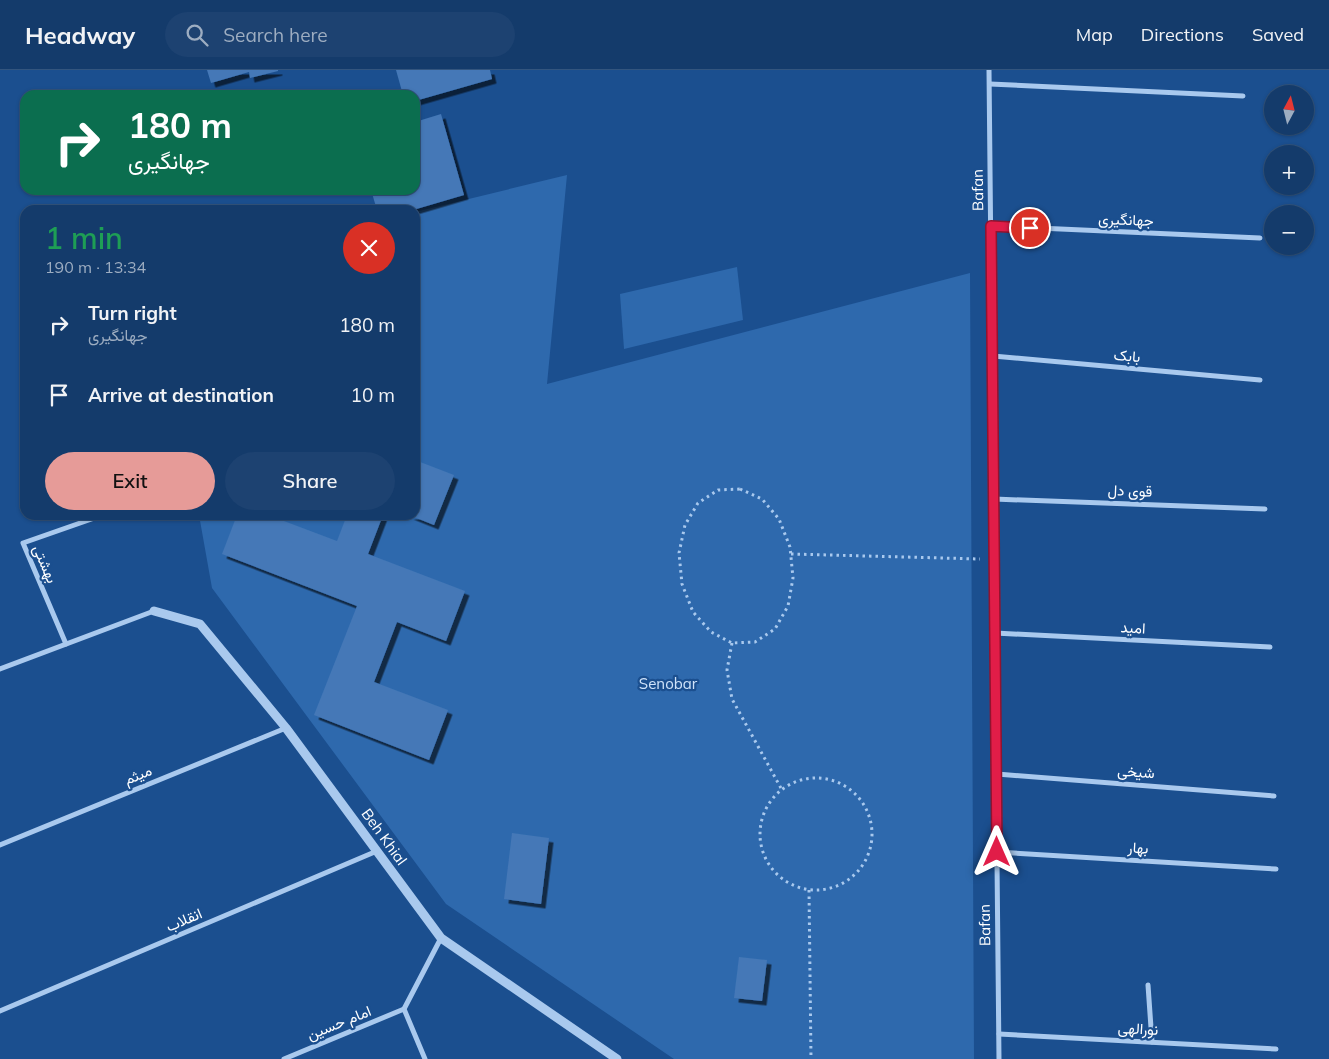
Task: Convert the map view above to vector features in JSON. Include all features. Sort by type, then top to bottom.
[{"type":"street","name":"Bafan","points":[[989,70],[999,1059]]},
{"type":"street","points":[[990,84],[1243,96]]},
{"type":"street","name":"جهانگیری","points":[[991,226],[1260,238]]},
{"type":"street","name":"بابک","points":[[992,356],[1260,380]]},
{"type":"street","name":"قوی دل","points":[[994,499],[1265,509]]},
{"type":"street","name":"بهشتی","points":[[66,644],[23,543],[89,520]]},
{"type":"street","points":[[0,669],[154,611]]},
{"type":"street","name":"Beh Khial","points":[[154,611],[200,624],[286,728],[440,938],[617,1059]]},
{"type":"street","name":"امید","points":[[995,633],[1270,647]]},
{"type":"street","name":"میثم","points":[[0,845],[286,728]]},
{"type":"street","name":"شیخی","points":[[997,774],[1274,796]]},
{"type":"street","name":"انقلاب","points":[[0,1011],[377,851]]},
{"type":"street","name":"بهار","points":[[997,852],[1276,869]]},
{"type":"street","points":[[425,1059],[404,1009],[440,938]]},
{"type":"street","points":[[1148,986],[1152,1042]]},
{"type":"street","name":"امام حسین","points":[[284,1059],[404,1009]]},
{"type":"street","name":"نورالهی","points":[[999,1034],[1276,1049]]},
{"type":"path","points":[[740,489],[762,499],[779,519],[791,554],[793,578],[788,606],[774,628],[755,642],[732,643],[711,632],[693,612],[682,584],[679,553],[685,525],[698,503],[718,490],[740,489]]},
{"type":"path","points":[[791,554],[994,560]]},
{"type":"path","points":[[732,643],[727,670],[732,698],[782,790]]},
{"type":"path","points":[[820,778],[834,781],[847,787],[858,796],[866,807],[871,820],[873,834],[871,848],[866,861],[858,873],[847,882],[835,887],[809,890],[797,887],[775,873],[767,862],[762,850],[760,824],[764,810],[782,790],[793,782],[820,778]]},
{"type":"path","points":[[809,890],[811,1059]]},
{"type":"green space","name":"Senobar","points":[[567,175],[547,384],[970,273],[974,1059],[674,1059],[446,904],[212,588],[200,520],[420,520],[420,211]]},
{"type":"green space","points":[[737,267],[743,320],[624,349],[620,294]]},
{"type":"building","points":[[207,70],[278,71],[250,78],[249,72],[211,83]]},
{"type":"building","points":[[396,70],[490,70],[492,79],[420,100],[420,90],[402,90]]},
{"type":"building","points":[[441,114],[464,195],[420,208],[420,205],[376,205],[372,195],[420,195],[420,120]]},
{"type":"building","points":[[420,462],[454,475],[434,525],[420,519]]},
{"type":"building","points":[[235,520],[281,520],[337,541],[345,520],[381,520],[368,554],[465,591],[446,641],[397,622],[374,682],[448,710],[429,760],[314,715],[357,606],[222,554]]},
{"type":"building","points":[[512,833],[549,838],[541,904],[504,899]]},
{"type":"building","points":[[739,957],[767,960],[762,1001],[734,998]]},
{"type":"route","points":[[997,852],[991,226],[1030,228]]}]
